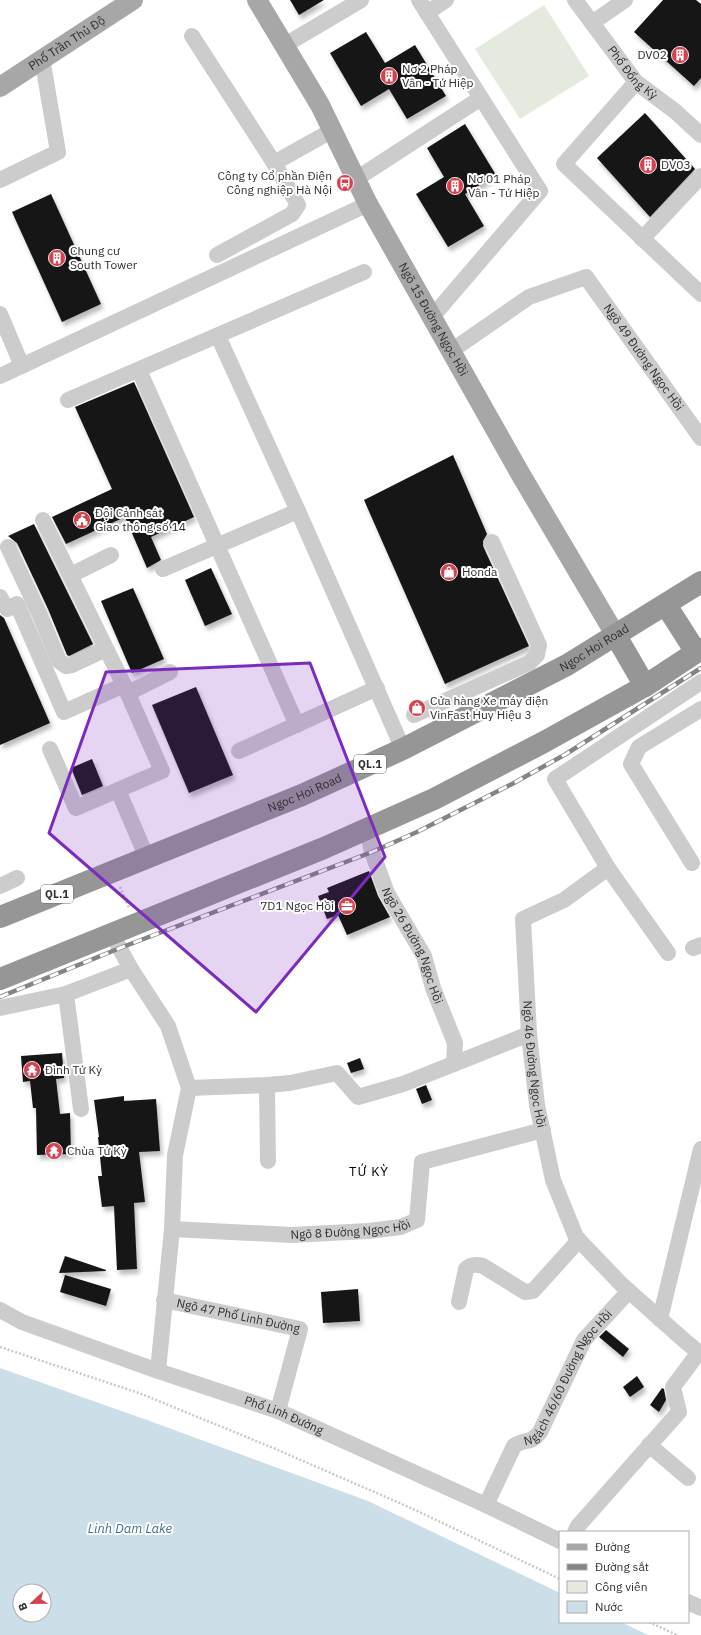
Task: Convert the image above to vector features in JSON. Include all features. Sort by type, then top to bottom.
[{"type":"highway","name":"Ngoc Hoi Road","points":[[0,917],[302,795],[404,750],[567,665],[701,582]]},
{"type":"highway","points":[[0,979],[324,848],[434,799],[538,746],[645,686],[699,653],[666,604]]},
{"type":"highway","points":[[616,636],[645,686]]},
{"type":"main road","name":"Phố Trần Thủ Độ","points":[[0,86],[133,0]]},
{"type":"main road","name":"Ngõ 15 Đường Ngọc Hồi","points":[[257,0],[320,105],[368,204],[521,475],[616,636]]},
{"type":"street","points":[[285,45],[361,0]]},
{"type":"street","points":[[432,317],[540,191],[423,6],[446,0]]},
{"type":"street","name":"Phố Đống Kỳ","points":[[575,0],[636,82],[699,129]]},
{"type":"street","points":[[592,23],[625,0]]},
{"type":"street","points":[[192,36],[274,163],[298,205],[292,214],[216,255]]},
{"type":"street","points":[[0,180],[58,152],[42,58]]},
{"type":"street","points":[[636,82],[564,164],[701,294]]},
{"type":"street","points":[[356,179],[481,98]]},
{"type":"street","points":[[274,163],[333,130]]},
{"type":"street","points":[[642,239],[701,176]]},
{"type":"street","points":[[0,376],[368,204]]},
{"type":"street","points":[[68,400],[364,272]]},
{"type":"street","name":"Ngõ 49 Đường Ngọc Hồi","points":[[451,351],[529,297],[586,277],[701,438]]},
{"type":"street","points":[[0,314],[22,366]]},
{"type":"street","points":[[218,336],[298,511],[404,750]]},
{"type":"street","points":[[139,370],[297,726]]},
{"type":"street","points":[[163,569],[298,511]]},
{"type":"street","points":[[43,520],[126,689],[162,771],[76,808],[50,749]]},
{"type":"street","points":[[414,715],[529,663],[537,655],[539,645],[532,626],[492,542]]},
{"type":"street","points":[[8,547],[39,613],[59,661],[66,666],[72,665],[106,649]]},
{"type":"street","points":[[71,575],[111,555]]},
{"type":"street","points":[[0,597],[7,609],[17,604],[64,712],[170,672]]},
{"type":"street","points":[[668,953],[608,868],[555,779],[701,682]]},
{"type":"street","points":[[239,751],[297,726],[377,688]]},
{"type":"street","points":[[452,697],[462,720]]},
{"type":"street","points":[[692,864],[632,764],[639,747],[701,709]]},
{"type":"street","points":[[118,790],[147,858]]},
{"type":"street","name":"Ngõ 26 Đường Ngọc Hồi","points":[[367,828],[372,852],[387,893],[424,956],[433,988],[455,1043],[454,1064]]},
{"type":"street","name":"Ngõ 46 Đường Ngọc Hồi","points":[[608,868],[564,900],[523,919],[529,1034],[537,1105],[553,1180],[576,1237],[629,1291],[700,1353]]},
{"type":"street","points":[[0,886],[17,878]]},
{"type":"street","points":[[112,934],[131,969],[168,1026],[189,1088],[175,1155],[172,1229],[158,1371]]},
{"type":"street","points":[[0,1008],[66,994],[131,969]]},
{"type":"street","points":[[66,994],[80,1108]]},
{"type":"street","points":[[189,1088],[267,1086],[290,1083],[337,1073],[358,1097],[403,1084],[529,1034]]},
{"type":"street","points":[[267,1086],[268,1161]]},
{"type":"street","name":"Ngõ 8 Đường Ngọc Hồi","points":[[172,1229],[292,1235],[368,1231],[401,1227],[416,1220],[422,1162],[543,1130]]},
{"type":"street","points":[[660,1318],[701,1149]]},
{"type":"street","points":[[459,1302],[466,1269],[469,1266],[476,1264],[483,1266],[525,1292],[529,1292],[533,1291],[579,1240]]},
{"type":"street","name":"Ngách 46/60 Đường Ngọc Hồi","points":[[486,1505],[514,1446],[519,1442],[531,1441],[535,1439],[540,1432],[584,1340],[629,1291]]},
{"type":"street","name":"Ngõ 47 Phố Linh Đường","points":[[164,1300],[300,1329],[278,1411]]},
{"type":"street","name":"Phố Linh Đường","points":[[0,1310],[22,1322],[158,1371],[278,1411],[486,1505],[559,1541]]},
{"type":"street","points":[[576,1531],[578,1526],[679,1412],[673,1386],[700,1353]]},
{"type":"street","points":[[649,1445],[688,1478]]},
{"type":"street","points":[[689,1602],[701,1608]]},
{"type":"path","points":[[114,871],[136,925]]},
{"type":"path","points":[[0,1347],[139,1393],[263,1444],[411,1508],[559,1579]]},
{"type":"path","points":[[652,1623],[677,1635]]},
{"type":"highlighted area","points":[[310,663],[385,857],[256,1012],[49,833],[106,672]]},
{"type":"green space","points":[[544,5],[589,76],[520,119],[475,49]]},
{"type":"water","name":"Linh Dam Lake","points":[[0,1368],[368,1501],[559,1593],[559,1623],[623,1623],[648,1635],[0,1635]]},
{"type":"building","points":[[290,0],[324,0],[299,15]]},
{"type":"building","name":"DV02","points":[[663,0],[696,0],[701,4],[701,78],[694,86],[634,32]]},
{"type":"building","name":"Nơ 2 Pháp Vân - Tứ Hiệp","points":[[366,32],[385,63],[415,45],[446,96],[407,119],[389,89],[361,106],[330,53]]},
{"type":"building","name":"DV03","points":[[645,113],[695,169],[650,217],[597,158]]},
{"type":"building","name":"Nơ 01 Pháp Vân - Tứ Hiệp","points":[[465,124],[496,175],[465,194],[484,226],[448,247],[416,194],[444,177],[427,148]]},
{"type":"building","name":"Chung cư South Tower","points":[[51,194],[101,304],[62,322],[12,212]]},
{"type":"building","points":[[134,382],[194,517],[151,537],[161,560],[147,568],[125,517],[66,544],[52,517],[112,489],[75,407]]},
{"type":"building","name":"Honda","points":[[453,455],[487,534],[483,541],[483,546],[529,646],[445,684],[364,500]]},
{"type":"building","points":[[34,524],[93,644],[69,656],[67,655],[48,609],[17,543],[8,536]]},
{"type":"building","points":[[211,568],[232,614],[205,626],[185,580]]},
{"type":"building","points":[[133,588],[164,659],[132,673],[101,601]]},
{"type":"building","points":[[0,615],[4,618],[50,723],[0,745]]},
{"type":"building","points":[[196,687],[233,775],[189,793],[152,705]]},
{"type":"building","points":[[92,759],[103,786],[82,795],[71,768]]},
{"type":"building","points":[[369,871],[378,896],[390,917],[347,935],[338,915],[327,919],[318,896],[329,892],[327,888]]},
{"type":"building","points":[[62,1053],[64,1078],[56,1079],[60,1114],[70,1113],[71,1154],[37,1155],[36,1108],[33,1108],[30,1081],[23,1082],[21,1056]]},
{"type":"building","points":[[360,1058],[364,1069],[351,1073],[347,1063]]},
{"type":"building","points":[[426,1085],[432,1100],[422,1104],[416,1089]]},
{"type":"building","name":"Chùa Tứ Kỳ","points":[[124,1096],[124,1101],[156,1099],[160,1151],[139,1152],[145,1202],[134,1203],[137,1269],[117,1270],[114,1206],[102,1207],[98,1176],[102,1176],[94,1100]]},
{"type":"building","points":[[65,1256],[106,1270],[106,1271],[59,1273]]},
{"type":"building","points":[[65,1275],[111,1289],[106,1306],[60,1292]]},
{"type":"building","points":[[358,1289],[360,1321],[323,1323],[321,1292]]},
{"type":"building","points":[[606,1330],[629,1349],[623,1357],[599,1337]]},
{"type":"building","points":[[637,1376],[644,1387],[630,1397],[623,1387]]},
{"type":"building","points":[[662,1388],[664,1389],[666,1400],[659,1412],[650,1405]]},
{"type":"railway","points":[[0,997],[120,948],[372,852],[417,832],[512,784],[566,754],[701,668]]},
{"type":"place","name":"DV02","points":[[680,55]]},
{"type":"place","name":"Nơ 2 Pháp Vân - Tứ Hiệp","points":[[389,76]]},
{"type":"place","name":"DV03","points":[[648,165]]},
{"type":"place","name":"Công ty Cổ phần Điện Công nghiệp Hà Nội","points":[[345,183]]},
{"type":"place","name":"Nơ 01 Pháp Vân - Tứ Hiệp","points":[[455,186]]},
{"type":"place","name":"Chung cư South Tower","points":[[57,258]]},
{"type":"place","name":"Đội Cảnh sát Giao thông số 14","points":[[82,520]]},
{"type":"place","name":"Honda","points":[[449,572]]},
{"type":"place","name":"Cửa hàng Xe máy điện VinFast Huy Hiệu 3","points":[[417,708]]},
{"type":"place","name":"7D1 Ngọc Hồi","points":[[347,906]]},
{"type":"place","name":"Đình Tứ Kỳ","points":[[32,1070]]},
{"type":"place","name":"Chùa Tứ Kỳ","points":[[54,1151]]},
{"type":"district","name":"TỨ KỲ","points":[[369,1171]]}]
